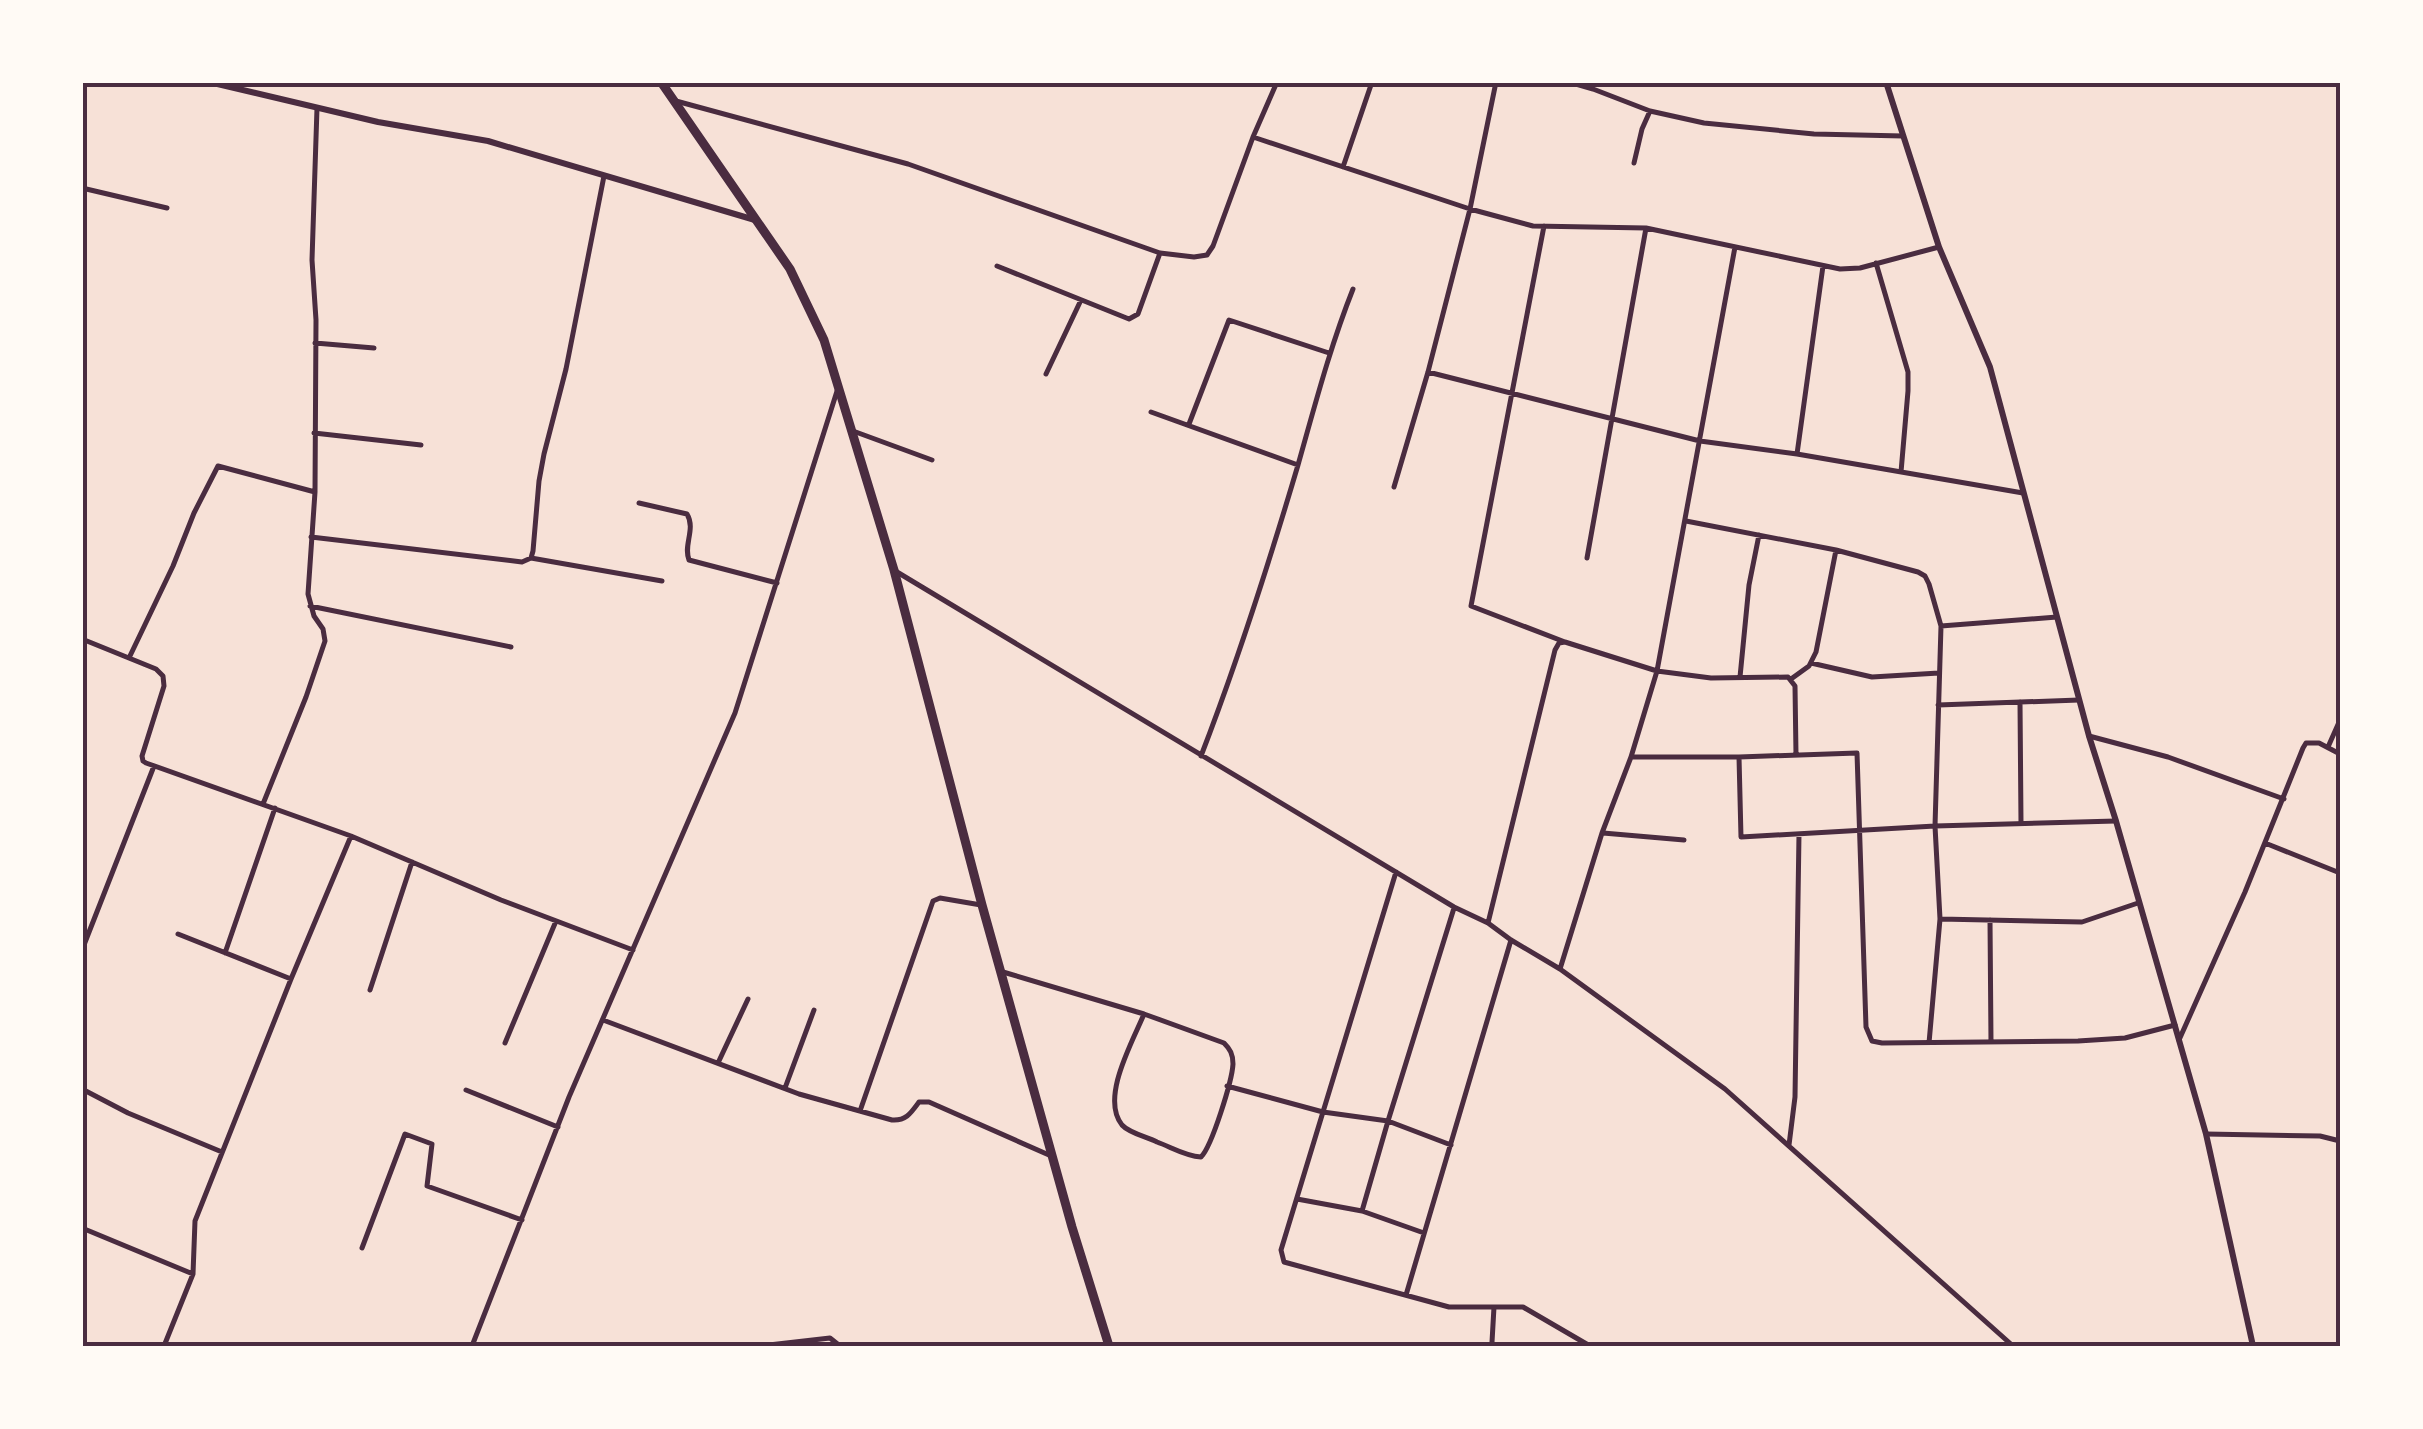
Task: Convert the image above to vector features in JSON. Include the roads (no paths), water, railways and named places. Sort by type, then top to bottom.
[{"type":"main road","points":[[661,82],[790,268],[824,340],[894,570],[1000,971],[1109,1346]]},
{"type":"street","points":[[209,82],[378,122],[488,141],[757,220]]},
{"type":"street","points":[[673,100],[908,164],[1160,253],[1199,258],[1210,252],[1277,82]]},
{"type":"street","points":[[1343,168],[1372,82]]},
{"type":"street","points":[[1394,487],[1470,209],[1496,82]]},
{"type":"street","points":[[1569,82],[1650,111],[1704,124],[1814,134],[1903,136]]},
{"type":"street","points":[[1886,82],[1939,248],[1990,367],[2089,736],[2206,1134],[2253,1346]]},
{"type":"street","points":[[263,804],[325,641],[308,594],[315,492],[312,260],[317,108]]},
{"type":"street","points":[[1634,163],[1650,111]]},
{"type":"street","points":[[1253,137],[1533,226],[1646,228],[1840,269],[1860,268],[1939,248]]},
{"type":"street","points":[[311,537],[522,562],[530,558],[534,552],[544,454],[566,369],[604,176]]},
{"type":"street","points":[[82,188],[167,208]]},
{"type":"street","points":[[1544,226],[1471,606],[1657,671],[1711,678],[1791,679],[1795,686],[1796,755]]},
{"type":"street","points":[[1587,558],[1646,228]]},
{"type":"street","points":[[1560,969],[1657,671],[1735,247]]},
{"type":"street","points":[[997,266],[1125,319],[1136,317],[1160,253]]},
{"type":"street","points":[[1876,263],[1908,372],[1900,472]]},
{"type":"street","points":[[1797,454],[1823,266]]},
{"type":"street","points":[[1201,756],[1235,669],[1329,353],[1353,289]]},
{"type":"street","points":[[1046,374],[1080,300]]},
{"type":"street","points":[[1189,424],[1229,320],[1329,353]]},
{"type":"street","points":[[315,343],[374,348]]},
{"type":"street","points":[[1428,372],[1700,440],[2023,493]]},
{"type":"street","points":[[472,1346],[558,1127],[735,713],[838,386]]},
{"type":"street","points":[[1151,412],[1298,465]]},
{"type":"street","points":[[854,432],[932,460]]},
{"type":"street","points":[[314,433],[421,445]]},
{"type":"street","points":[[129,658],[218,466],[315,492]]},
{"type":"street","points":[[640,502],[687,514],[691,524],[686,555],[689,560],[777,583]]},
{"type":"street","points":[[1686,521],[1836,550],[1918,572],[1930,584],[1941,626],[1935,826],[1940,919],[1930,1043]]},
{"type":"street","points":[[1740,677],[1749,585],[1759,535]]},
{"type":"street","points":[[1791,679],[1811,664],[1816,652],[1836,550]]},
{"type":"street","points":[[530,558],[662,581]]},
{"type":"street","points":[[894,570],[1560,969],[1725,1089],[2013,1346]]},
{"type":"street","points":[[310,606],[511,647]]},
{"type":"street","points":[[1941,626],[2057,617]]},
{"type":"street","points":[[82,639],[156,668],[163,676],[164,686],[143,761],[351,836],[633,950]]},
{"type":"street","points":[[1488,923],[1555,650],[1559,643],[1571,644]]},
{"type":"street","points":[[1811,664],[1872,676],[1940,674]]},
{"type":"street","points":[[1938,706],[2079,700]]},
{"type":"street","points":[[2020,702],[2021,823]]},
{"type":"street","points":[[2328,747],[2340,720]]},
{"type":"street","points":[[2089,736],[2168,757],[2284,799]]},
{"type":"street","points":[[2179,1040],[2306,743],[2312,741],[2340,754]]},
{"type":"street","points":[[1631,758],[1857,753],[1869,1039],[1882,1043],[1930,1043],[2125,1038],[2176,1024]]},
{"type":"street","points":[[1740,758],[1741,837],[2116,821]]},
{"type":"street","points":[[82,950],[154,766]]},
{"type":"street","points":[[225,953],[275,808]]},
{"type":"street","points":[[1602,833],[1684,840]]},
{"type":"street","points":[[1789,1145],[1795,1097],[1799,834]]},
{"type":"street","points":[[164,1346],[193,1274],[195,1221],[351,836]]},
{"type":"street","points":[[2266,842],[2340,873]]},
{"type":"street","points":[[370,990],[412,862]]},
{"type":"street","points":[[1396,872],[1281,1257],[1284,1262],[1449,1306],[1523,1306],[1590,1346]]},
{"type":"street","points":[[860,1111],[932,904],[940,898],[982,905]]},
{"type":"street","points":[[1940,919],[2082,922],[2138,903]]},
{"type":"street","points":[[1362,1211],[1454,908]]},
{"type":"street","points":[[1990,920],[1991,1042]]},
{"type":"street","points":[[504,1043],[556,921]]},
{"type":"street","points":[[178,934],[291,980]]},
{"type":"street","points":[[1406,1295],[1511,940]]},
{"type":"street","points":[[1000,971],[1144,1014],[1224,1043],[1231,1050],[1233,1066],[1211,1142],[1201,1156],[1191,1156],[1122,1126],[1114,1097],[1116,1080],[1144,1014]]},
{"type":"street","points":[[718,1063],[748,999]]},
{"type":"street","points":[[784,1088],[814,1010]]},
{"type":"street","points":[[603,1020],[784,1088],[860,1111],[900,1120],[919,1102],[930,1102],[1052,1156]]},
{"type":"street","points":[[1227,1086],[1323,1112],[1388,1122],[1451,1145]]},
{"type":"street","points":[[82,1090],[222,1152]]},
{"type":"street","points":[[466,1090],[558,1127]]},
{"type":"street","points":[[362,1248],[405,1134],[432,1144],[427,1186],[522,1220]]},
{"type":"street","points":[[2206,1134],[2320,1136],[2340,1141]]},
{"type":"street","points":[[1296,1199],[1362,1211],[1424,1234]]},
{"type":"street","points":[[82,1228],[193,1274]]},
{"type":"street","points":[[1494,1306],[1494,1346]]},
{"type":"street","points":[[758,1346],[830,1338],[840,1346]]}]
